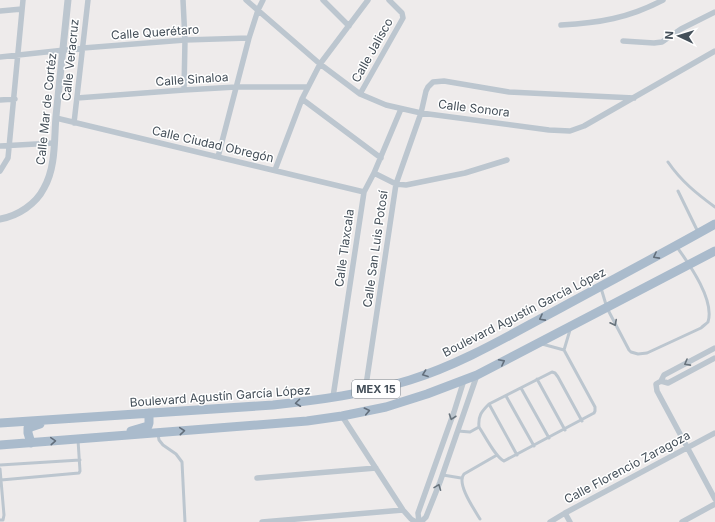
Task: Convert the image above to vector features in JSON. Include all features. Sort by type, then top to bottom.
[{"type":"main road","name":"Boulevard Agustín García López","points":[[0,423],[273,406],[365,392],[410,380],[448,366],[501,340],[715,224]]},
{"type":"main road","name":"MEX 15","points":[[0,445],[307,421],[386,407],[427,394],[477,375],[714,254]]},
{"type":"main road","points":[[118,436],[148,426],[149,413]]},
{"type":"main road","points":[[31,442],[28,428],[57,419]]},
{"type":"street","points":[[0,171],[8,158],[10,146],[23,0]]},
{"type":"street","name":"Calle Mar de Cortéz","points":[[0,218],[17,214],[28,207],[44,190],[51,168],[68,0]]},
{"type":"street","name":"Calle Veracruz","points":[[74,123],[88,0]]},
{"type":"street","points":[[182,0],[184,90]]},
{"type":"street","name":"Calle Sonora","points":[[246,0],[320,64],[360,94],[371,100],[421,113],[549,130],[570,131],[584,126],[715,51]]},
{"type":"street","points":[[218,157],[249,38],[258,10],[263,0]]},
{"type":"street","points":[[322,0],[349,26]]},
{"type":"street","points":[[275,170],[302,99],[320,64],[368,0]]},
{"type":"street","name":"Calle Jalisco","points":[[360,94],[402,21],[403,16],[400,11],[388,0]]},
{"type":"street","points":[[561,25],[607,21],[633,14],[663,0]]},
{"type":"street","points":[[0,11],[22,9]]},
{"type":"street","points":[[623,41],[654,43],[662,42],[681,29],[715,12]]},
{"type":"street","name":"Calle Querétaro","points":[[0,57],[83,48],[184,40],[249,38]]},
{"type":"street","name":"Calle San Luis Potosí","points":[[365,392],[396,184],[421,113],[428,87],[433,82],[444,81],[509,92],[635,98]]},
{"type":"street","name":"Calle Sinaloa","points":[[77,98],[236,87],[308,87]]},
{"type":"street","points":[[0,100],[15,99]]},
{"type":"street","points":[[302,99],[381,158]]},
{"type":"street","name":"Calle Tlaxcala","points":[[333,397],[364,192],[381,158],[401,109]]},
{"type":"street","name":"Calle Ciudad Obregón","points":[[56,118],[364,192]]},
{"type":"street","points":[[0,146],[54,143]]},
{"type":"street","points":[[374,173],[396,184],[406,185],[465,173],[507,160]]},
{"type":"street","points":[[712,349],[664,376],[662,381],[656,384],[657,391],[715,498]]},
{"type":"street","points":[[662,381],[668,383],[715,359]]},
{"type":"street","points":[[404,522],[417,521],[426,517],[443,475],[477,375]]},
{"type":"street","points":[[417,521],[418,513],[437,462],[464,380]]},
{"type":"street","points":[[342,416],[404,510],[417,521]]},
{"type":"street","name":"Calle Florencio Zaragoza","points":[[550,522],[715,433]]},
{"type":"street","points":[[437,462],[446,466]]},
{"type":"street","points":[[257,478],[376,468]]},
{"type":"street","points":[[682,522],[715,504]]},
{"type":"street","points":[[262,522],[404,510]]},
{"type":"street","points":[[565,513],[570,522]]},
{"type":"lane","points":[[668,162],[685,184],[715,207]]},
{"type":"lane","points":[[678,191],[699,233]]},
{"type":"lane","points":[[600,286],[607,308],[626,346],[634,354],[647,353],[701,328],[710,317],[711,303],[706,290],[676,246]]},
{"type":"lane","points":[[571,326],[564,350],[596,409],[592,416],[504,461],[497,455],[479,427],[479,415],[489,404],[550,372],[556,374],[582,421]]},
{"type":"lane","points":[[539,343],[564,350]]},
{"type":"lane","points":[[712,349],[715,359]]},
{"type":"lane","points":[[537,379],[565,430]]},
{"type":"lane","points":[[521,388],[549,438]]},
{"type":"lane","points":[[506,396],[534,446]]},
{"type":"lane","points":[[489,404],[517,455]]},
{"type":"lane","points":[[458,431],[470,432],[479,427]]},
{"type":"lane","points":[[158,433],[159,440],[163,445],[176,454],[182,462],[185,522]]},
{"type":"lane","points":[[1,480],[80,472],[78,439]]},
{"type":"lane","points":[[461,478],[464,474],[497,455]]},
{"type":"lane","points":[[0,465],[80,460]]},
{"type":"lane","points":[[0,469],[4,518],[0,520]]},
{"type":"lane","points":[[443,475],[461,478]]},
{"type":"lane","points":[[461,478],[464,490],[480,519]]}]
